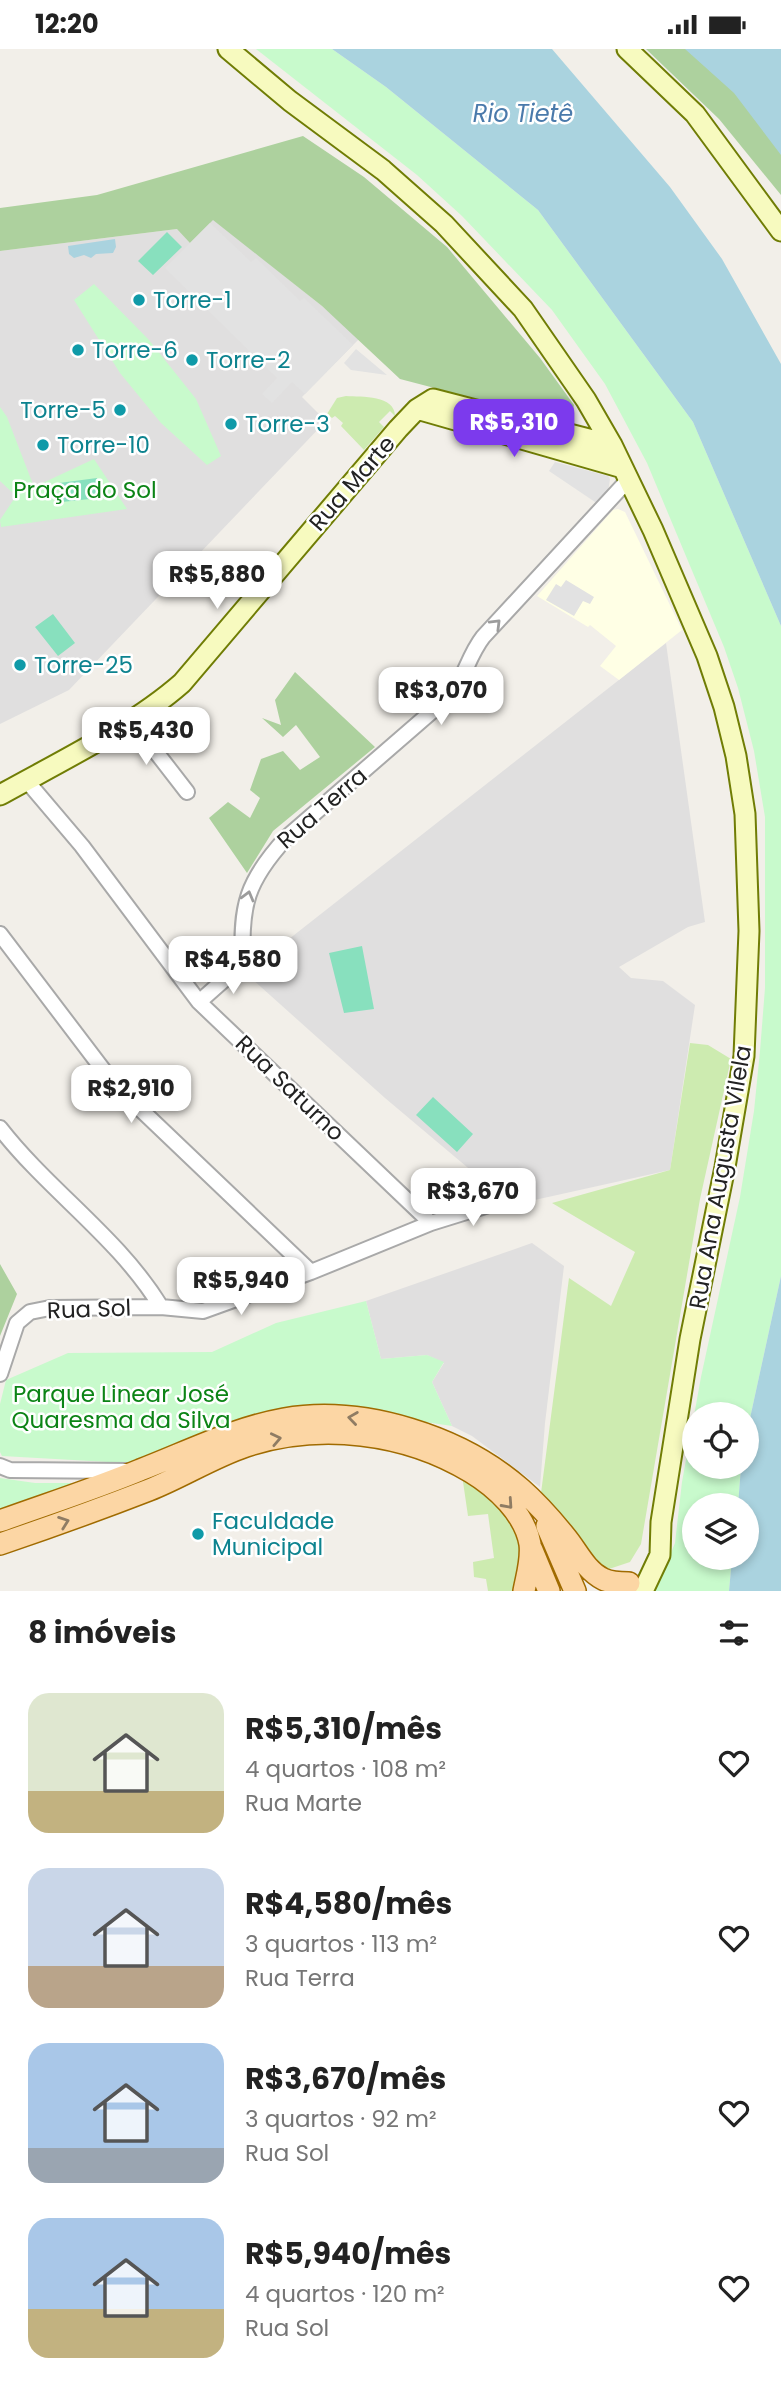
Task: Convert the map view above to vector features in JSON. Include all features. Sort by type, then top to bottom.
[{"type":"main road","name":"Rua Ana Augusta Vilela","points":[[229,49],[290,101],[383,170],[444,224],[523,309],[586,400],[612,445],[653,530],[707,656],[724,707],[736,756],[745,814],[749,931],[742,1069],[690,1339],[661,1522],[654,1536],[648,1562],[632,1588]]},
{"type":"main road","points":[[627,49],[695,114],[781,231]]},
{"type":"main road","points":[[417,409],[433,399],[554,431],[626,474]]},
{"type":"main road","points":[[554,431],[580,419],[586,400]]},
{"type":"main road","points":[[417,409],[580,446],[612,445]]},
{"type":"main road","name":"Rua Marte","points":[[0,795],[132,721],[182,684],[417,409]]},
{"type":"main road","points":[[0,1521],[232,1433],[285,1418],[324,1415],[353,1418],[422,1433],[482,1459],[523,1490],[565,1536],[594,1574],[604,1580],[632,1588]]},
{"type":"main road","points":[[0,1544],[151,1489],[243,1447],[272,1439],[321,1433],[399,1441],[459,1465],[486,1481],[505,1500],[526,1528],[549,1591]]},
{"type":"main road","points":[[542,1511],[575,1591]]},
{"type":"main road","points":[[526,1582],[530,1545]]},
{"type":"street","name":"Rua Terra","points":[[243,963],[247,895],[264,861],[286,838],[452,694],[462,680],[475,647],[626,474]]},
{"type":"street","points":[[132,721],[187,792]]},
{"type":"street","name":"Rua Saturno","points":[[26,781],[82,846],[199,1002],[431,1223]]},
{"type":"street","points":[[0,934],[114,1084],[311,1272]]},
{"type":"street","points":[[199,1002],[243,963],[265,962]]},
{"type":"street","points":[[0,1128],[19,1152],[133,1267],[161,1307]]},
{"type":"street","name":"Rua Sol","points":[[0,1374],[17,1323],[30,1312],[50,1308],[161,1307],[204,1311],[311,1272],[431,1223],[505,1200]]},
{"type":"street","points":[[0,1466],[10,1470],[137,1471]]},
{"type":"shaded area","points":[[213,219],[359,339],[302,397],[326,421],[69,690],[0,724],[0,251],[177,229]]},
{"type":"shaded area","points":[[210,223],[251,262],[256,258],[300,301],[304,298],[353,345],[305,394],[292,382],[272,403],[262,394],[277,378],[165,268]]},
{"type":"shaded area","points":[[356,349],[387,375],[351,370],[344,363]]},
{"type":"shaded area","points":[[555,462],[608,476],[608,492],[598,504],[549,471]]},
{"type":"shaded area","points":[[613,510],[625,512],[682,630],[619,680],[600,666],[616,646],[590,625],[588,627],[537,596]]},
{"type":"shaded area","points":[[566,580],[594,597],[590,604],[583,601],[574,616],[546,600],[556,584],[561,587]]},
{"type":"shaded area","points":[[666,643],[705,922],[688,927],[619,967],[631,978],[663,981],[695,1005],[670,1170],[512,1205],[385,1098],[252,979],[255,950],[271,953]]},
{"type":"shaded area","points":[[532,1243],[564,1266],[540,1487],[472,1436],[452,1426],[432,1382],[444,1363],[427,1355],[381,1359],[366,1301]]},
{"type":"green space","points":[[256,49],[332,49],[386,87],[538,210],[693,422],[781,626],[781,1276],[754,1402],[696,1402],[740,1197],[754,1111],[765,988],[765,817],[754,751],[738,688],[724,647],[647,463],[605,384],[552,310],[462,216],[417,175]]},
{"type":"green space","points":[[646,49],[781,49],[781,195],[719,119]]},
{"type":"green space","points":[[303,136],[364,177],[447,247],[540,358],[574,405],[572,416],[562,421],[557,420],[400,379],[322,306],[213,220],[190,243],[177,229],[0,251],[0,208],[97,195]]},
{"type":"green space","points":[[167,232],[182,247],[153,275],[138,261]]},
{"type":"green space","points":[[94,284],[149,340],[196,399],[221,456],[207,465],[161,423],[120,373],[74,300]]},
{"type":"green space","points":[[346,396],[384,401],[394,409],[395,416],[390,411],[379,422],[384,427],[364,450],[341,426],[343,423],[335,416],[332,418],[327,414],[337,398]]},
{"type":"green space","name":"Praça do Sol","points":[[0,407],[7,417],[34,487],[94,459],[127,509],[1,527],[0,520],[16,496],[0,481]]},
{"type":"green space","points":[[97,478],[99,498],[62,502],[59,483]]},
{"type":"green space","points":[[53,614],[75,643],[58,656],[35,627]]},
{"type":"green space","points":[[295,672],[375,747],[273,831],[247,873],[209,818],[228,802],[250,818],[260,798],[250,790],[261,759],[283,751],[300,770],[320,757],[296,725],[283,737],[262,718],[281,725],[275,700]]},
{"type":"green space","points":[[362,946],[374,1009],[344,1013],[329,953]]},
{"type":"green space","points":[[690,1043],[708,1045],[731,1059],[700,1199],[641,1544],[630,1562],[609,1569],[587,1558],[572,1526],[541,1493],[569,1278],[611,1306],[635,1252],[552,1203],[670,1170]]},
{"type":"green space","points":[[433,1097],[473,1134],[457,1152],[416,1115]]},
{"type":"green space","points":[[0,1264],[17,1294],[0,1336]]},
{"type":"green space","name":"Parque Linear José Quaresma da Silva","points":[[366,1301],[381,1359],[427,1355],[444,1362],[432,1382],[452,1426],[351,1411],[126,1463],[2,1456],[0,1452],[0,1404],[6,1380],[68,1353],[212,1352],[276,1323]]},
{"type":"green space","points":[[462,1475],[497,1502],[514,1522],[521,1548],[519,1568],[512,1591],[488,1591],[486,1579],[474,1577],[473,1562],[494,1558],[488,1514],[468,1516]]},
{"type":"green space","points":[[0,1478],[35,1483],[86,1483],[0,1515]]},
{"type":"green space","points":[[683,1479],[740,1479],[739,1493],[682,1493],[682,1570],[731,1570],[729,1591],[655,1591],[675,1543]]},
{"type":"water","name":"Rio Tietê","points":[[332,49],[552,49],[670,187],[722,259],[781,364],[781,626],[693,422],[538,210],[386,87]]},
{"type":"water","points":[[685,49],[781,49],[781,155],[734,93]]},
{"type":"water","points":[[115,239],[116,247],[113,253],[96,254],[91,258],[84,255],[74,258],[69,254],[68,246]]},
{"type":"water","points":[[781,1276],[781,1591],[729,1591],[731,1570],[759,1570],[759,1493],[739,1493],[740,1479],[759,1479],[759,1402],[754,1402]]},
{"type":"place","name":"Torre-1","points":[[139,300]]},
{"type":"place","name":"Torre-6","points":[[78,350]]},
{"type":"place","name":"Torre-2","points":[[192,360]]},
{"type":"place","name":"Torre-5","points":[[120,410]]},
{"type":"place","name":"Torre-3","points":[[231,424]]},
{"type":"place","name":"Torre-10","points":[[43,445]]},
{"type":"place","name":"Torre-25","points":[[20,665]]},
{"type":"place","name":"Faculdade Municipal","points":[[198,1534]]}]
